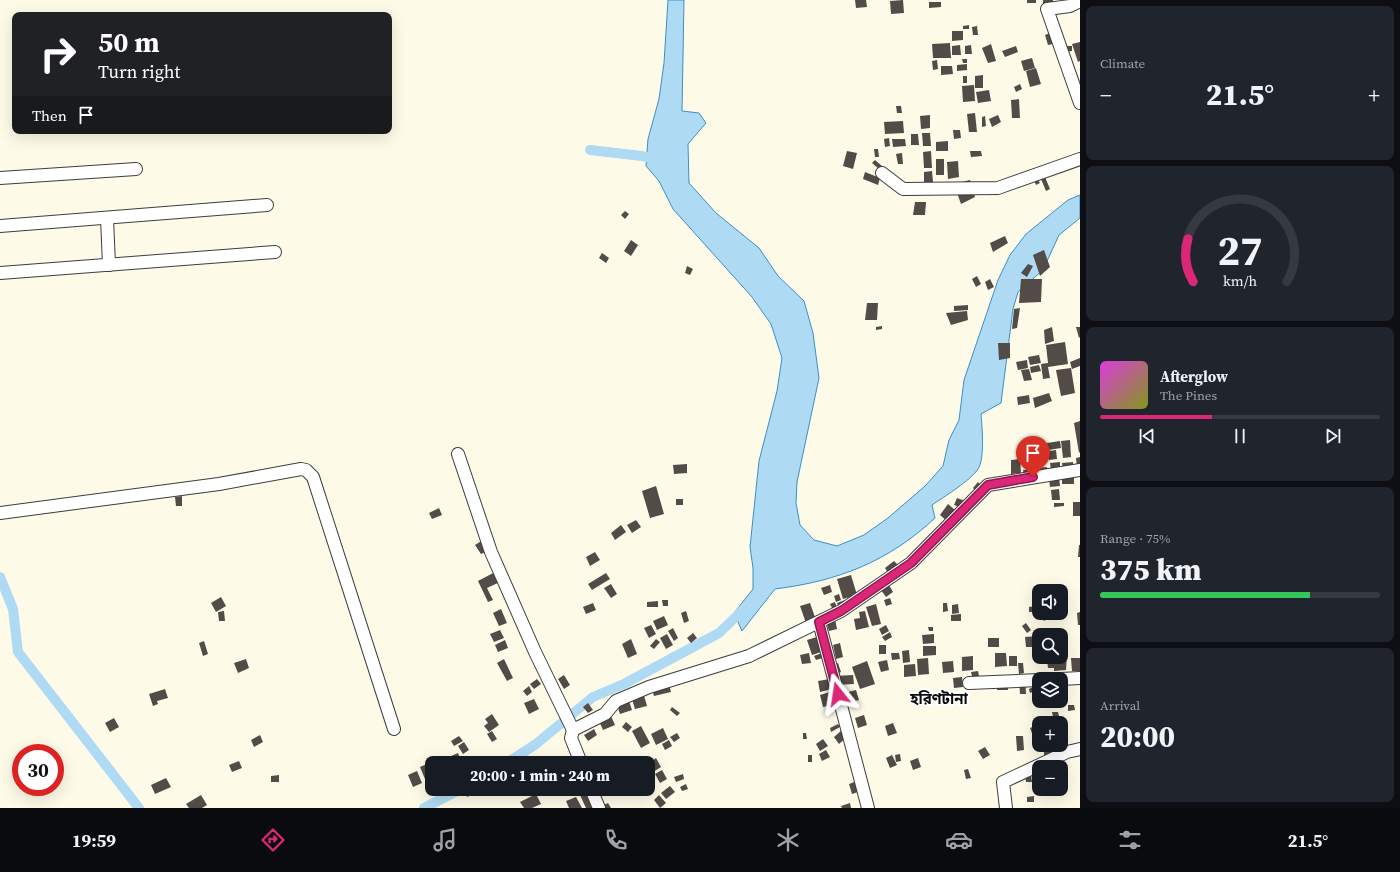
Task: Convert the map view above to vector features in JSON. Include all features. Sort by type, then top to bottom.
[{"type":"street","points":[[1080,1],[1070,6],[1047,9],[1080,103]]},
{"type":"street","points":[[882,173],[903,189],[998,188],[1080,159]]},
{"type":"street","points":[[0,178],[136,169]]},
{"type":"street","points":[[0,226],[267,205]]},
{"type":"street","points":[[107,218],[110,265]]},
{"type":"street","points":[[0,274],[275,252]]},
{"type":"street","points":[[458,454],[491,552],[573,730],[571,738],[578,756]]},
{"type":"street","points":[[0,513],[219,484],[301,469],[306,470],[313,477],[394,729]]},
{"type":"street","points":[[573,730],[605,714],[616,701],[642,690],[749,656],[841,611],[911,563],[988,485],[1080,470]]},
{"type":"street","points":[[819,622],[868,808]]},
{"type":"street","points":[[1068,679],[1080,678]]},
{"type":"street","points":[[969,683],[1032,680]]},
{"type":"street","points":[[1006,808],[1003,782],[1067,752],[1080,749]]},
{"type":"street","points":[[594,796],[599,808]]},
{"type":"water","points":[[668,0],[684,0],[682,111],[699,113],[706,123],[688,144],[689,183],[716,213],[759,248],[778,276],[804,301],[813,333],[819,378],[797,482],[796,503],[800,525],[814,540],[837,546],[864,535],[888,518],[925,486],[943,466],[949,440],[959,420],[964,380],[998,280],[1010,255],[1026,234],[1068,200],[1080,195],[1080,218],[1059,235],[1043,270],[1018,292],[1013,309],[1001,403],[981,414],[982,458],[975,473],[964,483],[932,505],[935,518],[899,547],[880,558],[841,575],[820,581],[775,589],[742,631],[734,613],[753,589],[753,568],[750,547],[759,461],[777,391],[782,358],[771,324],[752,297],[673,209],[659,181],[646,166],[648,139],[659,99],[664,63]]},
{"type":"building","points":[[855,0],[866,0],[867,7],[856,8]]},
{"type":"building","points":[[903,0],[904,13],[891,14],[890,1]]},
{"type":"building","points":[[1027,0],[1036,0],[1036,3],[1027,3]]},
{"type":"building","points":[[1043,0],[1053,0],[1053,4],[1043,4]]},
{"type":"building","points":[[929,2],[941,2],[941,7],[929,8]]},
{"type":"building","points":[[969,25],[969,29],[963,29],[963,26]]},
{"type":"building","points":[[977,26],[978,35],[973,35],[972,27]]},
{"type":"building","points":[[952,31],[963,31],[963,40],[952,41]]},
{"type":"building","points":[[1050,33],[1053,44],[1048,45],[1045,35]]},
{"type":"building","points":[[1080,42],[1080,61],[1078,62],[1072,44]]},
{"type":"building","points":[[950,43],[951,58],[933,58],[932,44]]},
{"type":"building","points":[[991,44],[996,61],[988,63],[982,48]]},
{"type":"building","points":[[960,45],[961,55],[952,55],[952,46]]},
{"type":"building","points":[[971,45],[972,54],[965,54],[965,46]]},
{"type":"building","points":[[1016,46],[1018,52],[1005,57],[1002,51]]},
{"type":"building","points":[[1064,46],[1072,46],[1072,51],[1064,52]]},
{"type":"building","points":[[1032,58],[1035,68],[1024,71],[1021,61]]},
{"type":"building","points":[[962,59],[967,59],[967,63],[963,63]]},
{"type":"building","points":[[937,60],[938,69],[933,70],[932,61]]},
{"type":"building","points":[[967,64],[967,70],[957,71],[957,65]]},
{"type":"building","points":[[941,66],[952,66],[953,74],[941,75]]},
{"type":"building","points":[[1036,68],[1041,84],[1030,87],[1026,71]]},
{"type":"building","points":[[983,75],[983,88],[975,88],[975,76]]},
{"type":"building","points":[[963,76],[967,76],[967,83],[963,83]]},
{"type":"building","points":[[1020,84],[1022,89],[1016,92],[1014,87]]},
{"type":"building","points":[[974,85],[975,101],[963,102],[962,86]]},
{"type":"building","points":[[989,90],[991,101],[978,103],[976,92]]},
{"type":"building","points":[[1019,99],[1020,118],[1012,118],[1011,100]]},
{"type":"building","points":[[896,106],[901,106],[902,113],[897,113]]},
{"type":"building","points":[[975,113],[977,132],[969,132],[967,114]]},
{"type":"building","points":[[930,115],[930,128],[921,129],[920,116]]},
{"type":"building","points":[[998,115],[1001,122],[992,127],[989,119]]},
{"type":"building","points":[[985,116],[986,126],[982,127],[982,117]]},
{"type":"building","points":[[903,121],[904,133],[885,134],[884,122]]},
{"type":"building","points":[[953,130],[960,130],[961,138],[954,139]]},
{"type":"building","points":[[922,133],[930,133],[931,146],[923,146]]},
{"type":"building","points":[[911,134],[918,134],[919,145],[911,145]]},
{"type":"building","points":[[889,138],[890,146],[885,147],[884,139]]},
{"type":"building","points":[[892,139],[905,139],[906,146],[893,147]]},
{"type":"building","points":[[948,141],[948,151],[936,151],[936,142]]},
{"type":"building","points":[[874,149],[878,149],[879,157],[875,157]]},
{"type":"building","points":[[847,151],[857,153],[853,169],[843,166]]},
{"type":"building","points":[[931,151],[932,168],[924,168],[923,152]]},
{"type":"building","points":[[970,151],[981,151],[982,156],[971,157]]},
{"type":"building","points":[[902,153],[903,164],[898,164],[896,154]]},
{"type":"building","points":[[936,159],[944,159],[944,175],[936,175]]},
{"type":"building","points":[[875,160],[882,166],[879,169],[872,163]]},
{"type":"building","points":[[958,161],[959,177],[948,179],[947,162]]},
{"type":"building","points":[[932,171],[933,182],[924,182],[924,172]]},
{"type":"building","points":[[865,172],[880,178],[878,185],[863,179]]},
{"type":"building","points":[[1045,177],[1050,189],[1046,191],[1041,179]]},
{"type":"building","points":[[1037,179],[1040,183],[1036,185],[1034,180]]},
{"type":"building","points":[[970,180],[975,197],[961,204],[954,184]]},
{"type":"building","points":[[915,202],[926,202],[925,215],[913,215]]},
{"type":"building","points":[[625,211],[629,214],[625,219],[621,215]]},
{"type":"building","points":[[1005,236],[1008,243],[993,252],[990,243]]},
{"type":"building","points":[[631,240],[638,245],[631,256],[624,251]]},
{"type":"building","points":[[1044,250],[1050,267],[1040,276],[1033,255]]},
{"type":"building","points":[[602,253],[609,258],[606,263],[599,258]]},
{"type":"building","points":[[1028,264],[1033,266],[1027,277],[1021,273]]},
{"type":"building","points":[[687,266],[693,269],[690,275],[685,273]]},
{"type":"building","points":[[977,276],[981,284],[976,287],[972,279]]},
{"type":"building","points":[[990,279],[994,287],[988,290],[985,282]]},
{"type":"building","points":[[1021,279],[1042,279],[1041,302],[1019,303]]},
{"type":"building","points":[[867,303],[878,303],[877,320],[865,320]]},
{"type":"building","points":[[968,305],[968,310],[954,311],[954,306]]},
{"type":"building","points":[[1020,308],[1017,328],[1012,329],[1014,309]]},
{"type":"building","points":[[967,311],[968,320],[951,325],[946,313]]},
{"type":"building","points":[[882,326],[882,329],[876,330],[876,327]]},
{"type":"building","points":[[1052,327],[1054,341],[1045,344],[1044,330]]},
{"type":"building","points":[[1076,327],[1080,327],[1079,338]]},
{"type":"building","points":[[1065,342],[1068,364],[1048,367],[1050,378],[1043,379],[1041,364],[1048,363],[1046,345]]},
{"type":"building","points":[[998,343],[1010,343],[1010,358],[999,360]]},
{"type":"building","points":[[1039,355],[1041,363],[1030,365],[1028,357]]},
{"type":"building","points":[[1080,358],[1080,366],[1072,369],[1070,362]]},
{"type":"building","points":[[1027,360],[1028,368],[1018,370],[1016,362]]},
{"type":"building","points":[[1039,365],[1041,371],[1031,373],[1030,367]]},
{"type":"building","points":[[1071,368],[1075,393],[1061,396],[1056,370]]},
{"type":"building","points":[[1029,369],[1032,380],[1024,381],[1021,370]]},
{"type":"building","points":[[1049,393],[1052,401],[1035,408],[1033,398]]},
{"type":"building","points":[[1029,395],[1030,403],[1018,405],[1017,397]]},
{"type":"building","points":[[1080,421],[1080,452],[1079,453],[1074,423]]},
{"type":"building","points":[[1070,440],[1071,457],[1063,458],[1061,441]]},
{"type":"building","points":[[1060,441],[1061,448],[1048,450],[1047,443]]},
{"type":"building","points":[[1056,450],[1057,459],[1049,460],[1049,451]]},
{"type":"building","points":[[1080,457],[1080,467],[1077,468],[1076,458]]},
{"type":"building","points":[[1020,459],[1021,473],[1011,474],[1011,460]]},
{"type":"building","points":[[1060,462],[1060,469],[1051,470],[1050,463]]},
{"type":"building","points":[[1073,462],[1073,469],[1063,470],[1062,463]]},
{"type":"building","points":[[687,464],[687,473],[674,474],[673,465]]},
{"type":"building","points":[[1047,467],[1048,472],[1038,473],[1038,468]]},
{"type":"building","points":[[1023,470],[1029,470],[1030,475],[1024,476]]},
{"type":"building","points":[[1074,475],[1074,484],[1062,484],[1062,476]]},
{"type":"building","points":[[1049,477],[1059,477],[1060,486],[1050,487]]},
{"type":"building","points":[[978,482],[982,486],[977,492],[973,488]]},
{"type":"building","points":[[656,486],[664,514],[650,518],[642,491]]},
{"type":"building","points":[[1059,489],[1060,500],[1052,500],[1051,490]]},
{"type":"building","points":[[182,496],[182,506],[176,506],[175,497]]},
{"type":"building","points":[[957,498],[965,501],[962,508],[954,505]]},
{"type":"building","points":[[676,499],[683,499],[683,505],[676,505]]},
{"type":"building","points":[[1073,502],[1080,502],[1080,516],[1073,516]]},
{"type":"building","points":[[1054,503],[1064,503],[1064,506],[1054,507]]},
{"type":"building","points":[[948,504],[956,511],[947,521],[940,515]]},
{"type":"building","points":[[439,508],[442,515],[432,519],[429,513]]},
{"type":"building","points":[[636,520],[641,527],[632,533],[627,525]]},
{"type":"building","points":[[621,525],[626,532],[615,540],[611,533]]},
{"type":"building","points":[[483,540],[488,551],[481,554],[475,545]]},
{"type":"building","points":[[1079,545],[1080,557],[1078,557]]},
{"type":"building","points":[[595,552],[600,560],[590,566],[586,557]]},
{"type":"building","points":[[894,561],[898,565],[888,573],[885,568]]},
{"type":"building","points":[[497,571],[502,581],[487,588],[493,600],[488,602],[478,581]]},
{"type":"building","points":[[606,573],[610,579],[592,590],[588,584]]},
{"type":"building","points":[[851,575],[857,595],[843,599],[837,579]]},
{"type":"building","points":[[611,584],[617,594],[611,598],[604,588]]},
{"type":"building","points":[[830,585],[832,592],[824,595],[821,588]]},
{"type":"building","points":[[889,585],[893,592],[886,597],[881,590]]},
{"type":"building","points":[[839,594],[841,600],[836,602],[834,596]]},
{"type":"building","points":[[221,597],[226,606],[216,612],[211,603]]},
{"type":"building","points":[[890,598],[892,604],[886,606],[884,600]]},
{"type":"building","points":[[848,599],[850,604],[839,608],[837,603]]},
{"type":"building","points":[[662,600],[668,600],[668,606],[663,606]]},
{"type":"building","points":[[658,601],[658,607],[647,607],[647,602]]},
{"type":"building","points":[[835,602],[837,609],[833,610],[830,604]]},
{"type":"building","points":[[593,603],[596,610],[586,614],[583,607]]},
{"type":"building","points":[[810,603],[816,620],[806,623],[800,606]]},
{"type":"building","points":[[943,603],[947,603],[948,611],[943,612]]},
{"type":"building","points":[[876,604],[881,624],[872,626],[866,607]]},
{"type":"building","points":[[958,604],[959,613],[952,614],[952,605]]},
{"type":"building","points":[[1032,606],[1032,612],[1029,612],[1029,607]]},
{"type":"building","points":[[501,609],[507,623],[499,626],[493,613]]},
{"type":"building","points":[[224,611],[225,621],[219,621],[218,612]]},
{"type":"building","points":[[686,611],[689,621],[684,623],[681,613]]},
{"type":"building","points":[[865,611],[869,627],[856,630],[854,619],[860,618],[859,612]]},
{"type":"building","points":[[1080,612],[1080,625],[1078,625],[1077,613]]},
{"type":"building","points":[[961,614],[961,621],[951,621],[951,615]]},
{"type":"building","points":[[664,616],[668,625],[657,630],[653,621]]},
{"type":"building","points":[[835,619],[837,629],[829,631],[826,621]]},
{"type":"building","points":[[1026,623],[1031,630],[1027,633],[1022,626]]},
{"type":"building","points":[[651,625],[656,634],[649,638],[644,628]]},
{"type":"building","points":[[886,625],[889,631],[882,635],[879,629]]},
{"type":"building","points":[[928,627],[933,627],[933,631],[929,631]]},
{"type":"building","points":[[673,628],[678,638],[674,641],[668,631]]},
{"type":"building","points":[[500,630],[504,638],[494,642],[490,634]]},
{"type":"building","points":[[890,632],[892,637],[885,641],[882,637]]},
{"type":"building","points":[[693,633],[697,638],[691,643],[687,638]]},
{"type":"building","points":[[667,634],[673,645],[666,649],[660,638]]},
{"type":"building","points":[[934,634],[934,643],[923,644],[922,635]]},
{"type":"building","points":[[1032,636],[1032,647],[1026,647],[1025,637]]},
{"type":"building","points":[[817,637],[821,652],[812,655],[807,640]]},
{"type":"building","points":[[988,638],[999,638],[999,647],[988,647]]},
{"type":"building","points":[[631,639],[637,654],[628,658],[622,644]]},
{"type":"building","points":[[656,639],[660,642],[654,649],[650,646]]},
{"type":"building","points":[[505,640],[508,648],[498,652],[495,645]]},
{"type":"building","points":[[204,641],[208,654],[203,656],[199,643]]},
{"type":"building","points":[[840,643],[843,657],[836,659],[833,645]]},
{"type":"building","points":[[879,645],[886,645],[886,654],[879,654]]},
{"type":"building","points":[[923,646],[936,646],[936,655],[923,656]]},
{"type":"building","points":[[909,650],[910,662],[903,663],[902,651]]},
{"type":"building","points":[[825,652],[826,657],[816,660],[814,656]]},
{"type":"building","points":[[809,653],[811,663],[802,664],[800,655]]},
{"type":"building","points":[[891,653],[899,653],[900,659],[892,660]]},
{"type":"building","points":[[995,653],[1006,653],[1007,666],[995,667]]},
{"type":"building","points":[[973,656],[973,670],[962,671],[962,657]]},
{"type":"building","points":[[1009,656],[1017,656],[1017,666],[1009,666]]},
{"type":"building","points":[[928,658],[929,674],[918,675],[917,659]]},
{"type":"building","points":[[1071,658],[1080,658],[1080,671],[1072,671]]},
{"type":"building","points":[[246,659],[249,668],[238,673],[234,663]]},
{"type":"building","points":[[504,659],[513,678],[507,681],[497,663]]},
{"type":"building","points":[[887,660],[889,670],[881,672],[878,662]]},
{"type":"building","points":[[867,661],[875,684],[860,689],[852,667]]},
{"type":"building","points":[[953,661],[954,672],[943,673],[942,662]]},
{"type":"building","points":[[838,663],[841,672],[830,677],[826,668]]},
{"type":"building","points":[[1018,663],[1023,663],[1024,673],[1019,674]]},
{"type":"building","points":[[915,664],[916,676],[904,677],[904,665]]},
{"type":"building","points":[[1048,664],[1066,664],[1066,670],[1054,671],[1054,668],[1048,668]]},
{"type":"building","points":[[978,671],[979,676],[972,676],[971,672]]},
{"type":"building","points":[[564,675],[570,685],[564,689],[558,679]]},
{"type":"building","points":[[853,675],[854,684],[835,685],[835,676]]},
{"type":"building","points":[[996,676],[1007,676],[1008,690],[997,690]]},
{"type":"building","points":[[962,677],[963,687],[954,688],[953,678]]},
{"type":"building","points":[[1019,678],[1025,678],[1026,694],[1020,694]]},
{"type":"building","points":[[537,679],[541,684],[534,689],[530,684]]},
{"type":"building","points":[[830,679],[832,689],[820,692],[818,681]]},
{"type":"building","points":[[669,685],[671,692],[654,696],[652,689]]},
{"type":"building","points":[[529,686],[532,692],[527,696],[523,691]]},
{"type":"building","points":[[1032,688],[1032,692],[1030,693],[1029,689]]},
{"type":"building","points":[[165,689],[168,698],[157,701],[158,704],[153,706],[149,694]]},
{"type":"building","points":[[856,690],[859,700],[851,702],[848,692]]},
{"type":"building","points":[[833,691],[836,704],[823,707],[820,695]]},
{"type":"building","points":[[643,692],[647,706],[635,709],[631,696]]},
{"type":"building","points":[[534,699],[539,709],[529,714],[524,703]]},
{"type":"building","points":[[629,701],[632,710],[620,714],[617,705]]},
{"type":"building","points":[[588,703],[593,710],[588,713],[583,707]]},
{"type":"building","points":[[1068,705],[1074,705],[1075,710],[1068,711]]},
{"type":"building","points":[[672,707],[680,713],[677,716],[670,710]]},
{"type":"building","points":[[1052,712],[1058,712],[1059,716],[1053,716]]},
{"type":"building","points":[[492,714],[499,725],[489,732],[484,726],[488,723],[485,719]]},
{"type":"building","points":[[864,715],[867,725],[858,728],[855,718]]},
{"type":"building","points":[[611,716],[615,725],[603,730],[599,721]]},
{"type":"building","points":[[114,718],[119,727],[110,732],[105,723]]},
{"type":"building","points":[[626,722],[632,727],[628,732],[622,727]]},
{"type":"building","points":[[893,723],[897,733],[888,736],[885,726]]},
{"type":"building","points":[[838,724],[840,727],[831,732],[830,728]]},
{"type":"building","points":[[641,726],[650,743],[641,748],[632,731]]},
{"type":"building","points":[[663,728],[668,739],[656,745],[651,734]]},
{"type":"building","points":[[594,729],[597,735],[588,741],[584,735]]},
{"type":"building","points":[[842,730],[847,737],[839,744],[834,737]]},
{"type":"building","points":[[492,731],[497,739],[492,742],[487,734]]},
{"type":"building","points":[[677,733],[680,738],[674,742],[670,737]]},
{"type":"building","points":[[803,733],[806,733],[807,739],[803,739]]},
{"type":"building","points":[[260,735],[263,742],[254,747],[251,740]]},
{"type":"building","points":[[459,736],[463,741],[454,746],[451,741]]},
{"type":"building","points":[[1016,736],[1023,736],[1024,750],[1017,751]]},
{"type":"building","points":[[823,739],[828,746],[820,751],[816,744]]},
{"type":"building","points":[[669,740],[672,746],[665,750],[662,744]]},
{"type":"building","points":[[464,742],[469,750],[463,754],[458,746]]},
{"type":"building","points":[[985,747],[990,755],[983,759],[978,751]]},
{"type":"building","points":[[826,750],[830,757],[822,761],[819,754]]},
{"type":"building","points":[[1044,752],[1052,752],[1052,756],[1044,757]]},
{"type":"building","points":[[458,753],[459,756],[451,756]]},
{"type":"building","points":[[900,754],[901,761],[896,762],[895,755]]},
{"type":"building","points":[[808,755],[812,755],[812,762],[808,762]]},
{"type":"building","points":[[892,755],[897,765],[890,768],[886,758]]},
{"type":"building","points":[[656,758],[661,767],[655,771]]},
{"type":"building","points":[[918,758],[921,767],[913,770],[910,761]]},
{"type":"building","points":[[239,761],[242,768],[232,772],[229,765]]},
{"type":"building","points":[[425,765],[425,779],[420,767]]},
{"type":"building","points":[[968,769],[971,778],[966,779],[964,770]]},
{"type":"building","points":[[662,770],[667,779],[660,783],[655,774]]},
{"type":"building","points":[[417,771],[422,783],[413,787],[408,775]]},
{"type":"building","points":[[683,774],[684,779],[676,782],[674,777]]},
{"type":"building","points":[[279,775],[279,782],[271,782],[271,776]]},
{"type":"building","points":[[1025,775],[1031,775],[1032,782],[1026,782]]},
{"type":"building","points":[[166,778],[171,787],[155,794],[151,785]]},
{"type":"building","points":[[857,781],[861,791],[852,794],[849,784]]},
{"type":"building","points":[[686,784],[688,789],[682,791],[680,787]]},
{"type":"building","points":[[670,786],[675,792],[666,799],[661,793]]},
{"type":"building","points":[[201,795],[207,805],[202,808],[189,808],[186,804]]},
{"type":"building","points":[[659,795],[666,803],[660,808],[654,800]]},
{"type":"building","points":[[532,796],[537,796],[541,804],[532,808],[524,808],[520,802]]},
{"type":"building","points":[[580,796],[590,796],[595,808],[586,808]]},
{"type":"building","points":[[1034,796],[1034,802],[1027,802],[1027,797]]},
{"type":"building","points":[[576,797],[582,808],[569,808],[566,801]]},
{"type":"building","points":[[608,803],[611,808],[604,808],[602,806]]},
{"type":"building","points":[[850,803],[851,808],[842,808],[841,806]]},
{"type":"waterway","points":[[590,150],[642,156],[659,160]]},
{"type":"waterway","points":[[0,577],[13,609],[18,652],[139,808]]},
{"type":"waterway","points":[[518,756],[536,744],[593,697],[624,684],[719,633],[745,608]]},
{"type":"waterway","points":[[424,808],[447,796]]},
{"type":"district","name":"হরিণটানা","points":[[939,698]]},
{"type":"route","points":[[838,694],[819,622],[841,611],[911,563],[988,485],[1033,477]]}]
